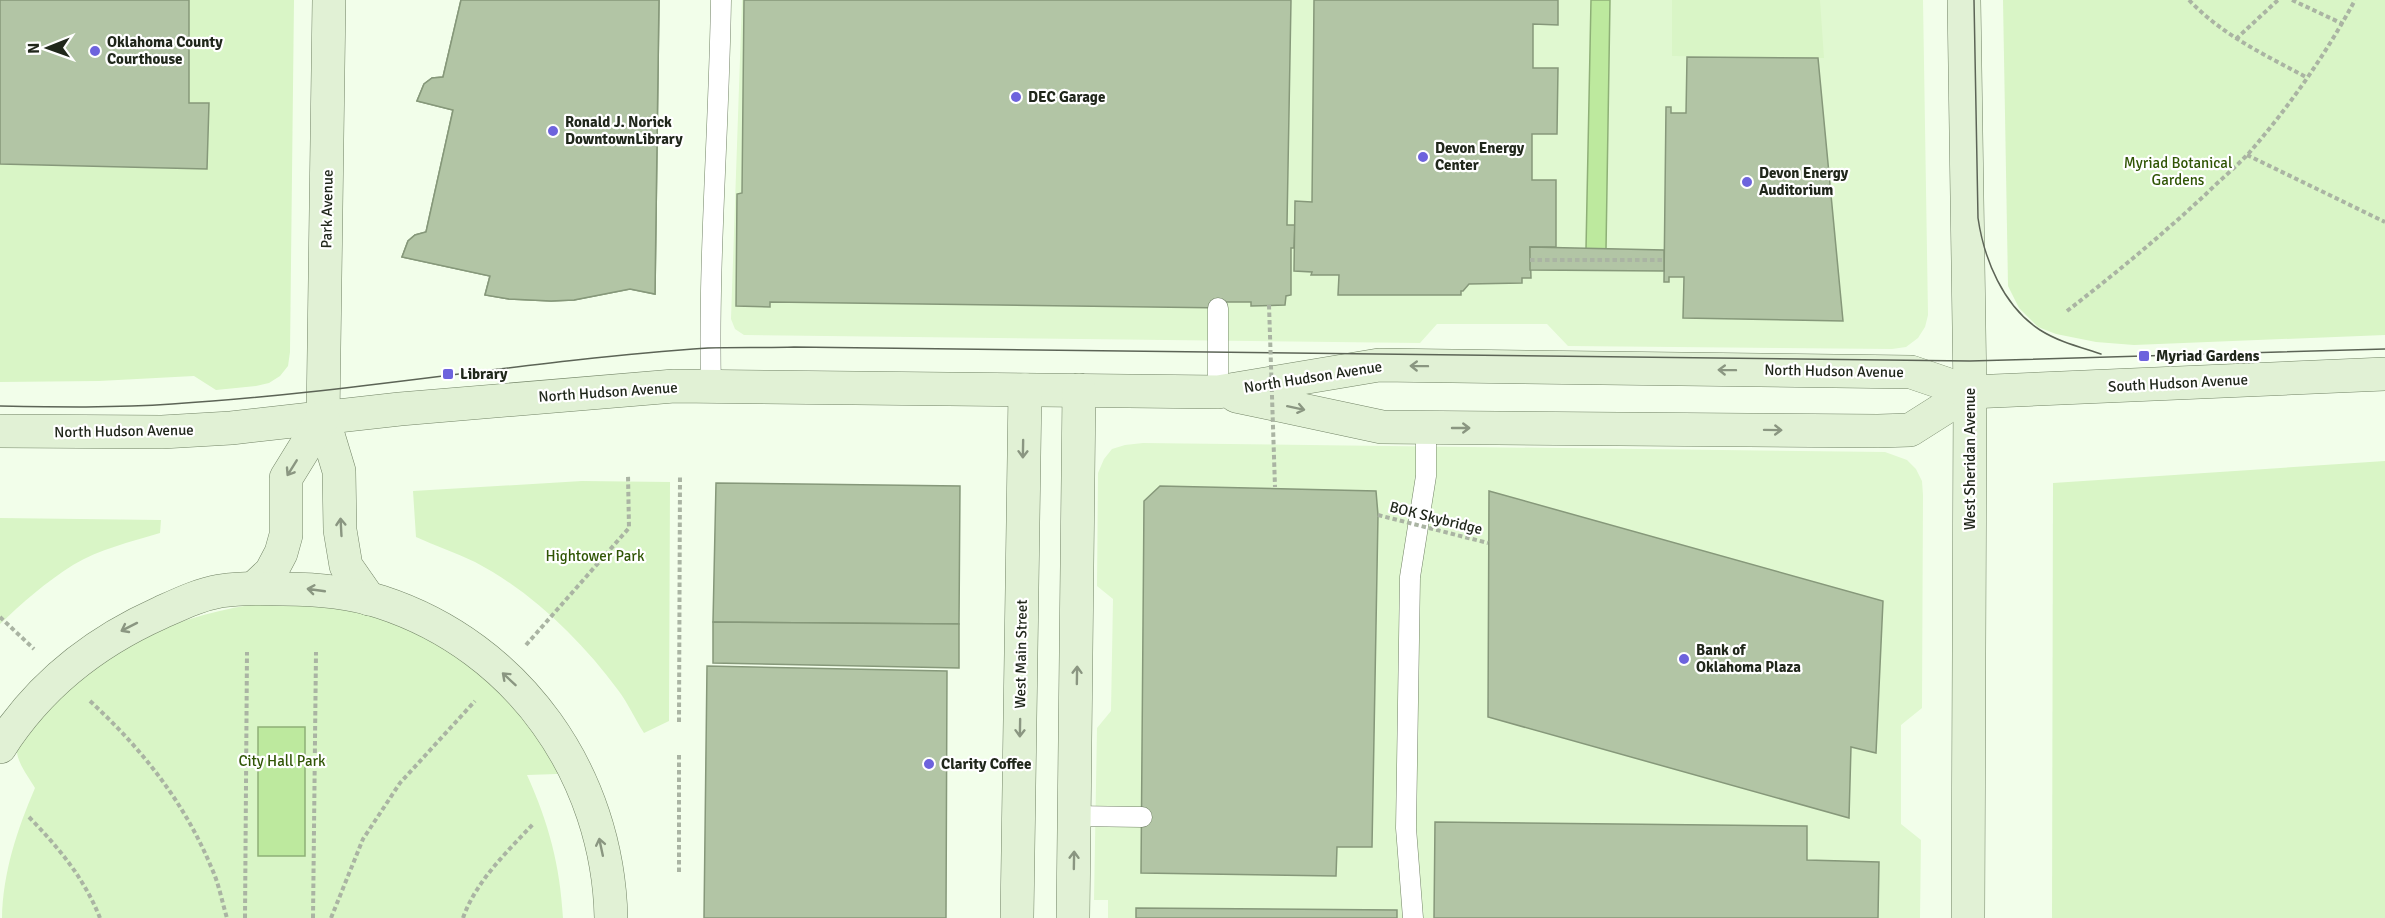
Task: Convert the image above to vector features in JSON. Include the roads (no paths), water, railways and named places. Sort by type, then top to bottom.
[{"type":"main road","name":"Park Avenue","points":[[329,0],[323,418],[339,471],[340,530],[346,566],[369,599]]},
{"type":"main road","name":"West Sheridan Avenue","points":[[1964,0],[1970,392],[1968,918]]},
{"type":"main road","name":"North Hudson Avenue","points":[[0,431],[162,432],[231,428],[400,409],[662,387],[1218,392],[1380,365],[1911,372],[1970,392]]},
{"type":"main road","name":"South Hudson Avenue","points":[[1970,392],[2385,374]]},
{"type":"main road","name":"West Main Street","points":[[1017,918],[1025,390]]},
{"type":"main road","points":[[1073,918],[1079,390]]},
{"type":"main road","name":"North Hudson Avenue","points":[[1218,392],[1382,427],[1910,430],[1970,392]]},
{"type":"main road","points":[[254,588],[271,572],[281,553],[286,535],[286,478],[323,418]]},
{"type":"main road","points":[[0,747],[24,712],[41,694],[106,640],[187,600],[219,591],[254,588],[305,589],[382,602],[436,626],[484,658],[525,695],[549,724],[580,781],[595,819],[610,911]]},
{"type":"lane","points":[[711,387],[710,290],[720,81],[721,0]]},
{"type":"lane","points":[[1218,308],[1218,392]]},
{"type":"lane","points":[[1413,918],[1406,828],[1410,577],[1426,477],[1426,427]]},
{"type":"lane","points":[[1075,816],[1142,817]]},
{"type":"tram line","points":[[1974,0],[1978,218],[1990,265],[2006,295],[2027,320],[2055,338],[2101,354]]},
{"type":"tram line","points":[[0,406],[129,406],[239,399],[573,360],[708,348],[794,347],[1970,361],[2385,349]]},
{"type":"place","name":"Oklahoma County Courthouse","points":[[95,51]]},
{"type":"place","name":"DEC Garage","points":[[1016,97]]},
{"type":"place","name":"Ronald J. Norick DowntownLibrary","points":[[553,131]]},
{"type":"place","name":"Devon Energy Center","points":[[1423,157]]},
{"type":"place","name":"Devon Energy Auditorium","points":[[1747,182]]},
{"type":"place","name":"Myriad Gardens","points":[[2144,356]]},
{"type":"place","name":"Library","points":[[448,374]]},
{"type":"place","name":"Bank of Oklahoma Plaza","points":[[1684,659]]},
{"type":"place","name":"Clarity Coffee","points":[[929,764]]},
{"type":"park label","name":"Myriad Botanical Gardens","points":[[2178,172]]},
{"type":"park label","name":"Hightower Park","points":[[595,556]]},
{"type":"park label","name":"City Hall Park","points":[[282,761]]}]
